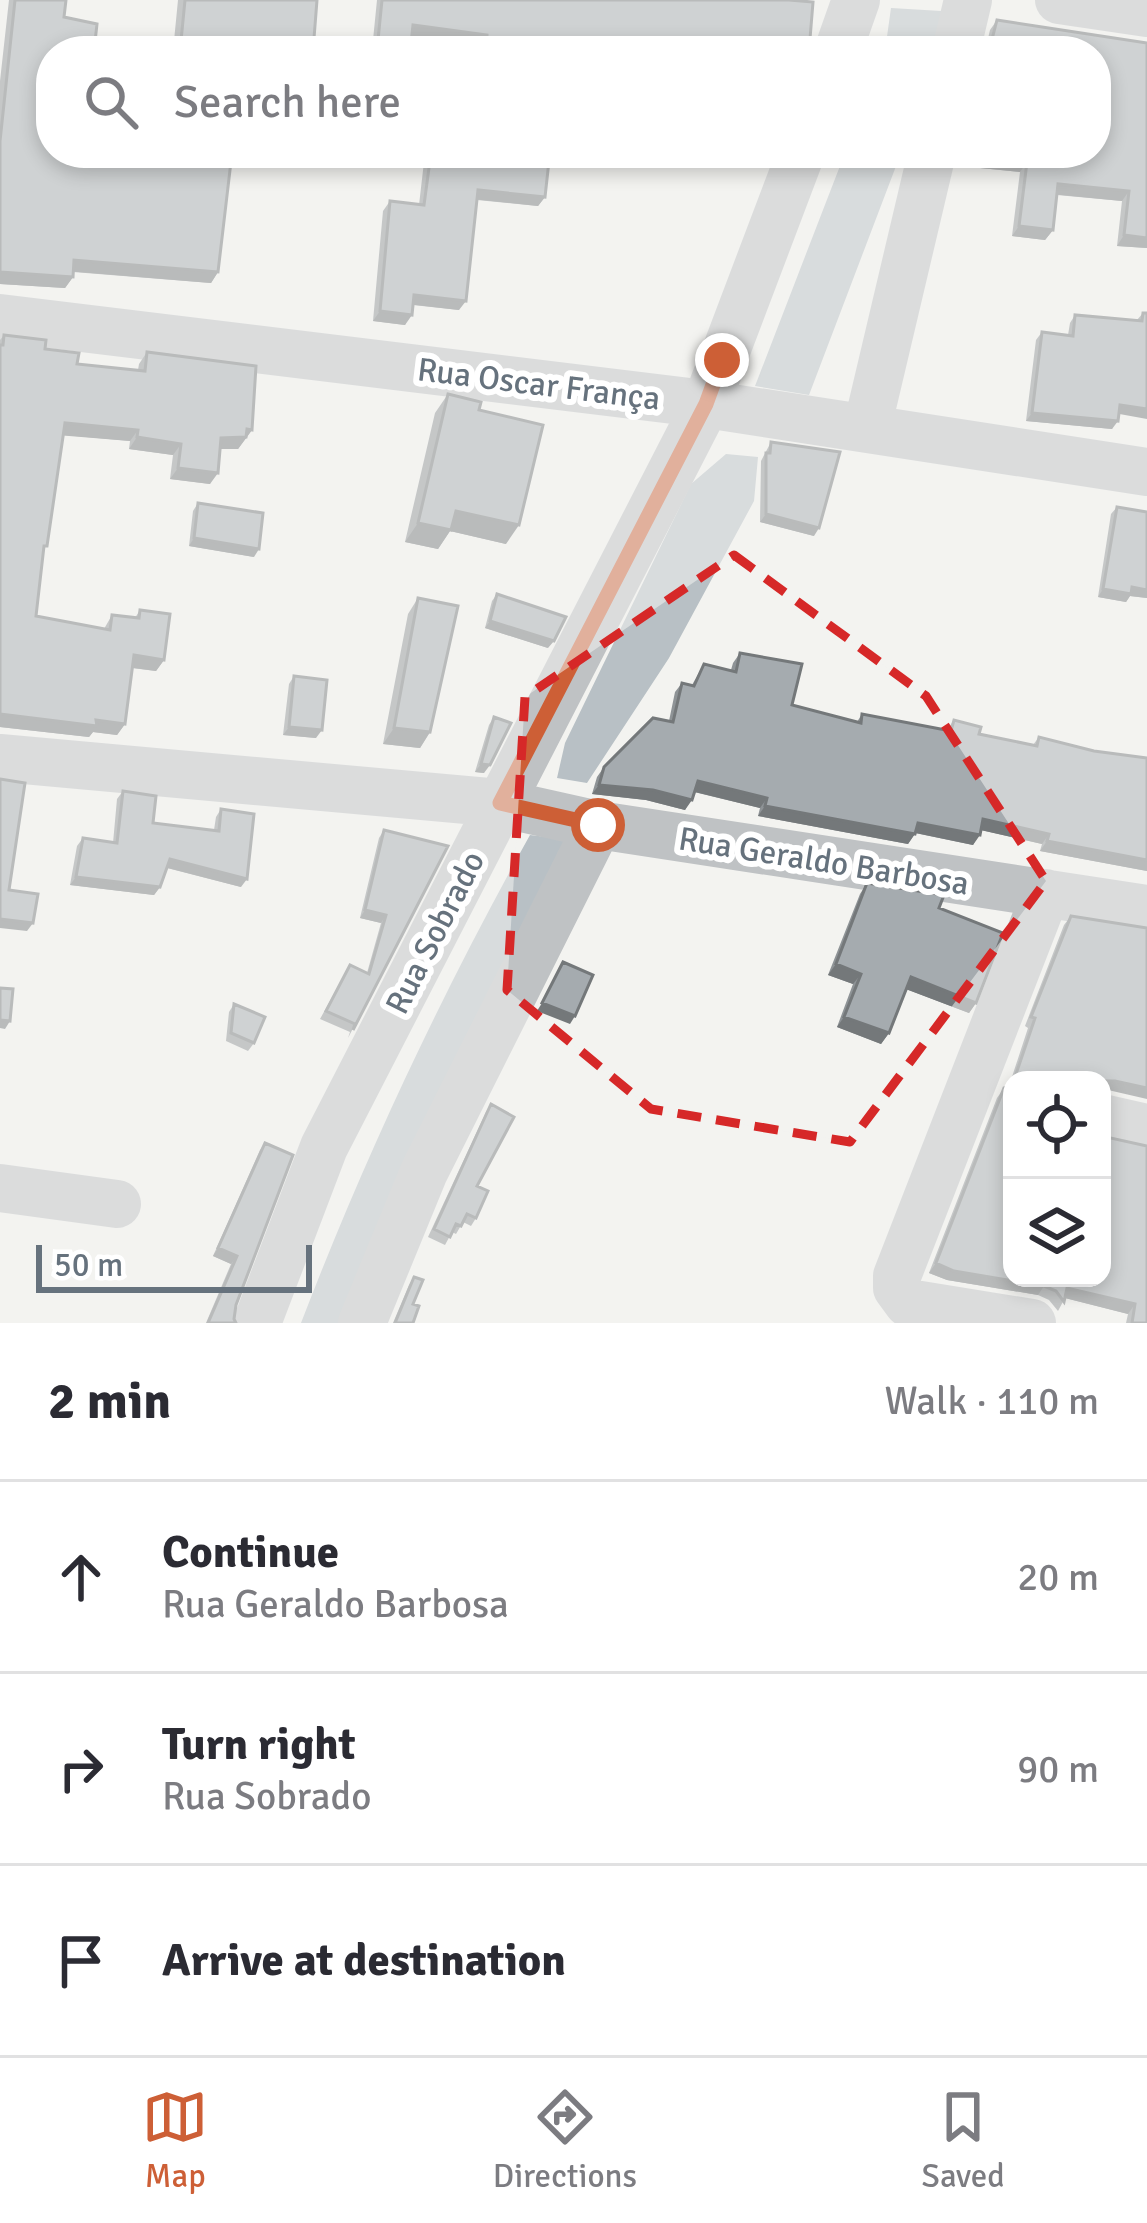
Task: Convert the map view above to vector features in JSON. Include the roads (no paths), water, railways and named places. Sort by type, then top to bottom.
[{"type":"street","points":[[843,36],[856,0]]},
{"type":"street","points":[[960,36],[968,0]]},
{"type":"street","points":[[1059,0],[1147,13]]},
{"type":"street","name":"Rua Sobrado","points":[[257,1323],[324,1147],[706,404],[795,168]]},
{"type":"street","points":[[867,428],[928,168]]},
{"type":"street","name":"Rua Oscar França","points":[[0,318],[706,404],[1147,472]]},
{"type":"street","name":"Rua Geraldo Barbosa","points":[[0,758],[500,803],[598,825],[1147,909]]},
{"type":"street","points":[[362,1323],[424,1172],[598,825]]},
{"type":"street","points":[[1032,1323],[908,1303],[897,1288],[897,1276],[992,1092],[1046,893]]},
{"type":"street","points":[[1111,1120],[1147,1128]]},
{"type":"street","points":[[0,1188],[116,1204]]}]
